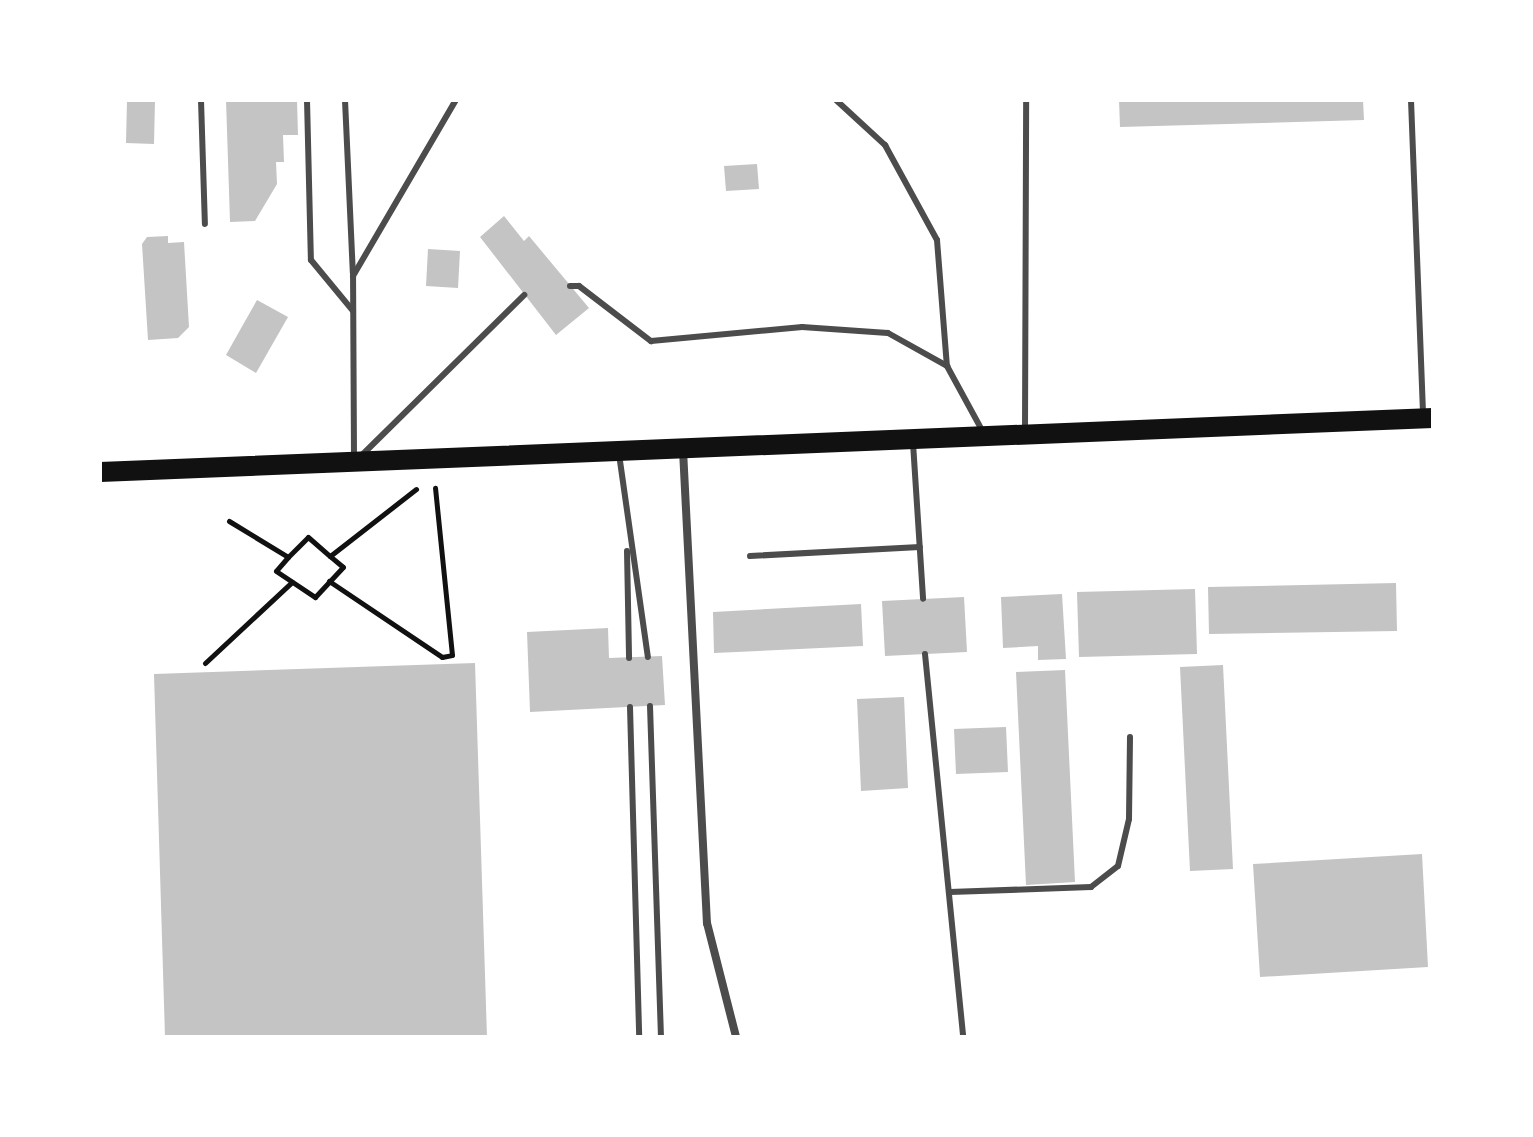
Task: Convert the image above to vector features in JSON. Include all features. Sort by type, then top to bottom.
[{"type":"main road","points":[[100,472],[1428,419]]},
{"type":"street","points":[[683,448],[707,923],[736,1037]]},
{"type":"lane","points":[[201,100],[205,224]]},
{"type":"lane","points":[[307,100],[311,260],[353,311]]},
{"type":"lane","points":[[345,100],[353,276],[354,463]]},
{"type":"lane","points":[[353,276],[456,100]]},
{"type":"lane","points":[[836,100],[885,145],[937,240],[947,366],[986,437]]},
{"type":"lane","points":[[1025,435],[1026,100]]},
{"type":"lane","points":[[1411,100],[1428,419]]},
{"type":"lane","points":[[570,286],[579,286],[651,341],[802,327],[888,333],[947,366]]},
{"type":"lane","points":[[354,463],[524,295]]},
{"type":"lane","points":[[913,440],[923,599]]},
{"type":"lane","points":[[619,451],[627,528],[648,657]]},
{"type":"lane","points":[[627,528],[629,658]]},
{"type":"lane","points":[[750,556],[920,547]]},
{"type":"lane","points":[[925,654],[963,1037]]},
{"type":"lane","points":[[650,706],[661,1037]]},
{"type":"lane","points":[[630,707],[639,1037]]},
{"type":"lane","points":[[950,892],[1091,887],[1118,866],[1129,819],[1130,737]]},
{"type":"path","points":[[329,581],[442,657],[452,655],[435,488]]},
{"type":"path","points":[[330,556],[416,489]]},
{"type":"path","points":[[229,521],[288,557]]},
{"type":"path","points":[[308,537],[343,567],[329,581],[315,597],[276,571],[308,537]]},
{"type":"path","points":[[205,663],[292,582]]},
{"type":"building","points":[[127,100],[155,100],[154,144],[126,143]]},
{"type":"building","points":[[226,100],[297,100],[298,135],[283,135],[284,162],[276,162],[277,184],[255,221],[230,222]]},
{"type":"building","points":[[1119,100],[1363,100],[1364,120],[1120,127]]},
{"type":"building","points":[[757,164],[759,189],[726,191],[724,166]]},
{"type":"building","points":[[504,216],[524,241],[529,236],[589,308],[556,335],[480,237]]},
{"type":"building","points":[[168,236],[168,243],[184,242],[189,327],[178,338],[148,340],[142,244],[147,237]]},
{"type":"building","points":[[428,249],[460,251],[458,288],[426,286]]},
{"type":"building","points":[[257,300],[288,317],[256,373],[226,355]]},
{"type":"building","points":[[1396,583],[1397,631],[1209,634],[1208,587]]},
{"type":"building","points":[[1195,589],[1197,654],[1079,657],[1077,592]]},
{"type":"building","points":[[1062,594],[1066,659],[1038,660],[1038,646],[1003,648],[1001,597]]},
{"type":"building","points":[[964,597],[967,652],[885,656],[882,601]]},
{"type":"building","points":[[861,604],[863,646],[714,653],[713,612]]},
{"type":"building","points":[[608,628],[609,658],[662,656],[665,705],[530,712],[527,632]]},
{"type":"building","points":[[475,663],[487,1037],[165,1037],[154,674]]},
{"type":"building","points":[[1223,665],[1233,869],[1190,871],[1180,667]]},
{"type":"building","points":[[1065,670],[1075,882],[1026,885],[1016,672]]},
{"type":"building","points":[[904,697],[908,788],[861,791],[857,699]]},
{"type":"building","points":[[1006,727],[1008,772],[956,774],[954,729]]},
{"type":"building","points":[[1422,854],[1428,967],[1260,977],[1253,864]]}]
